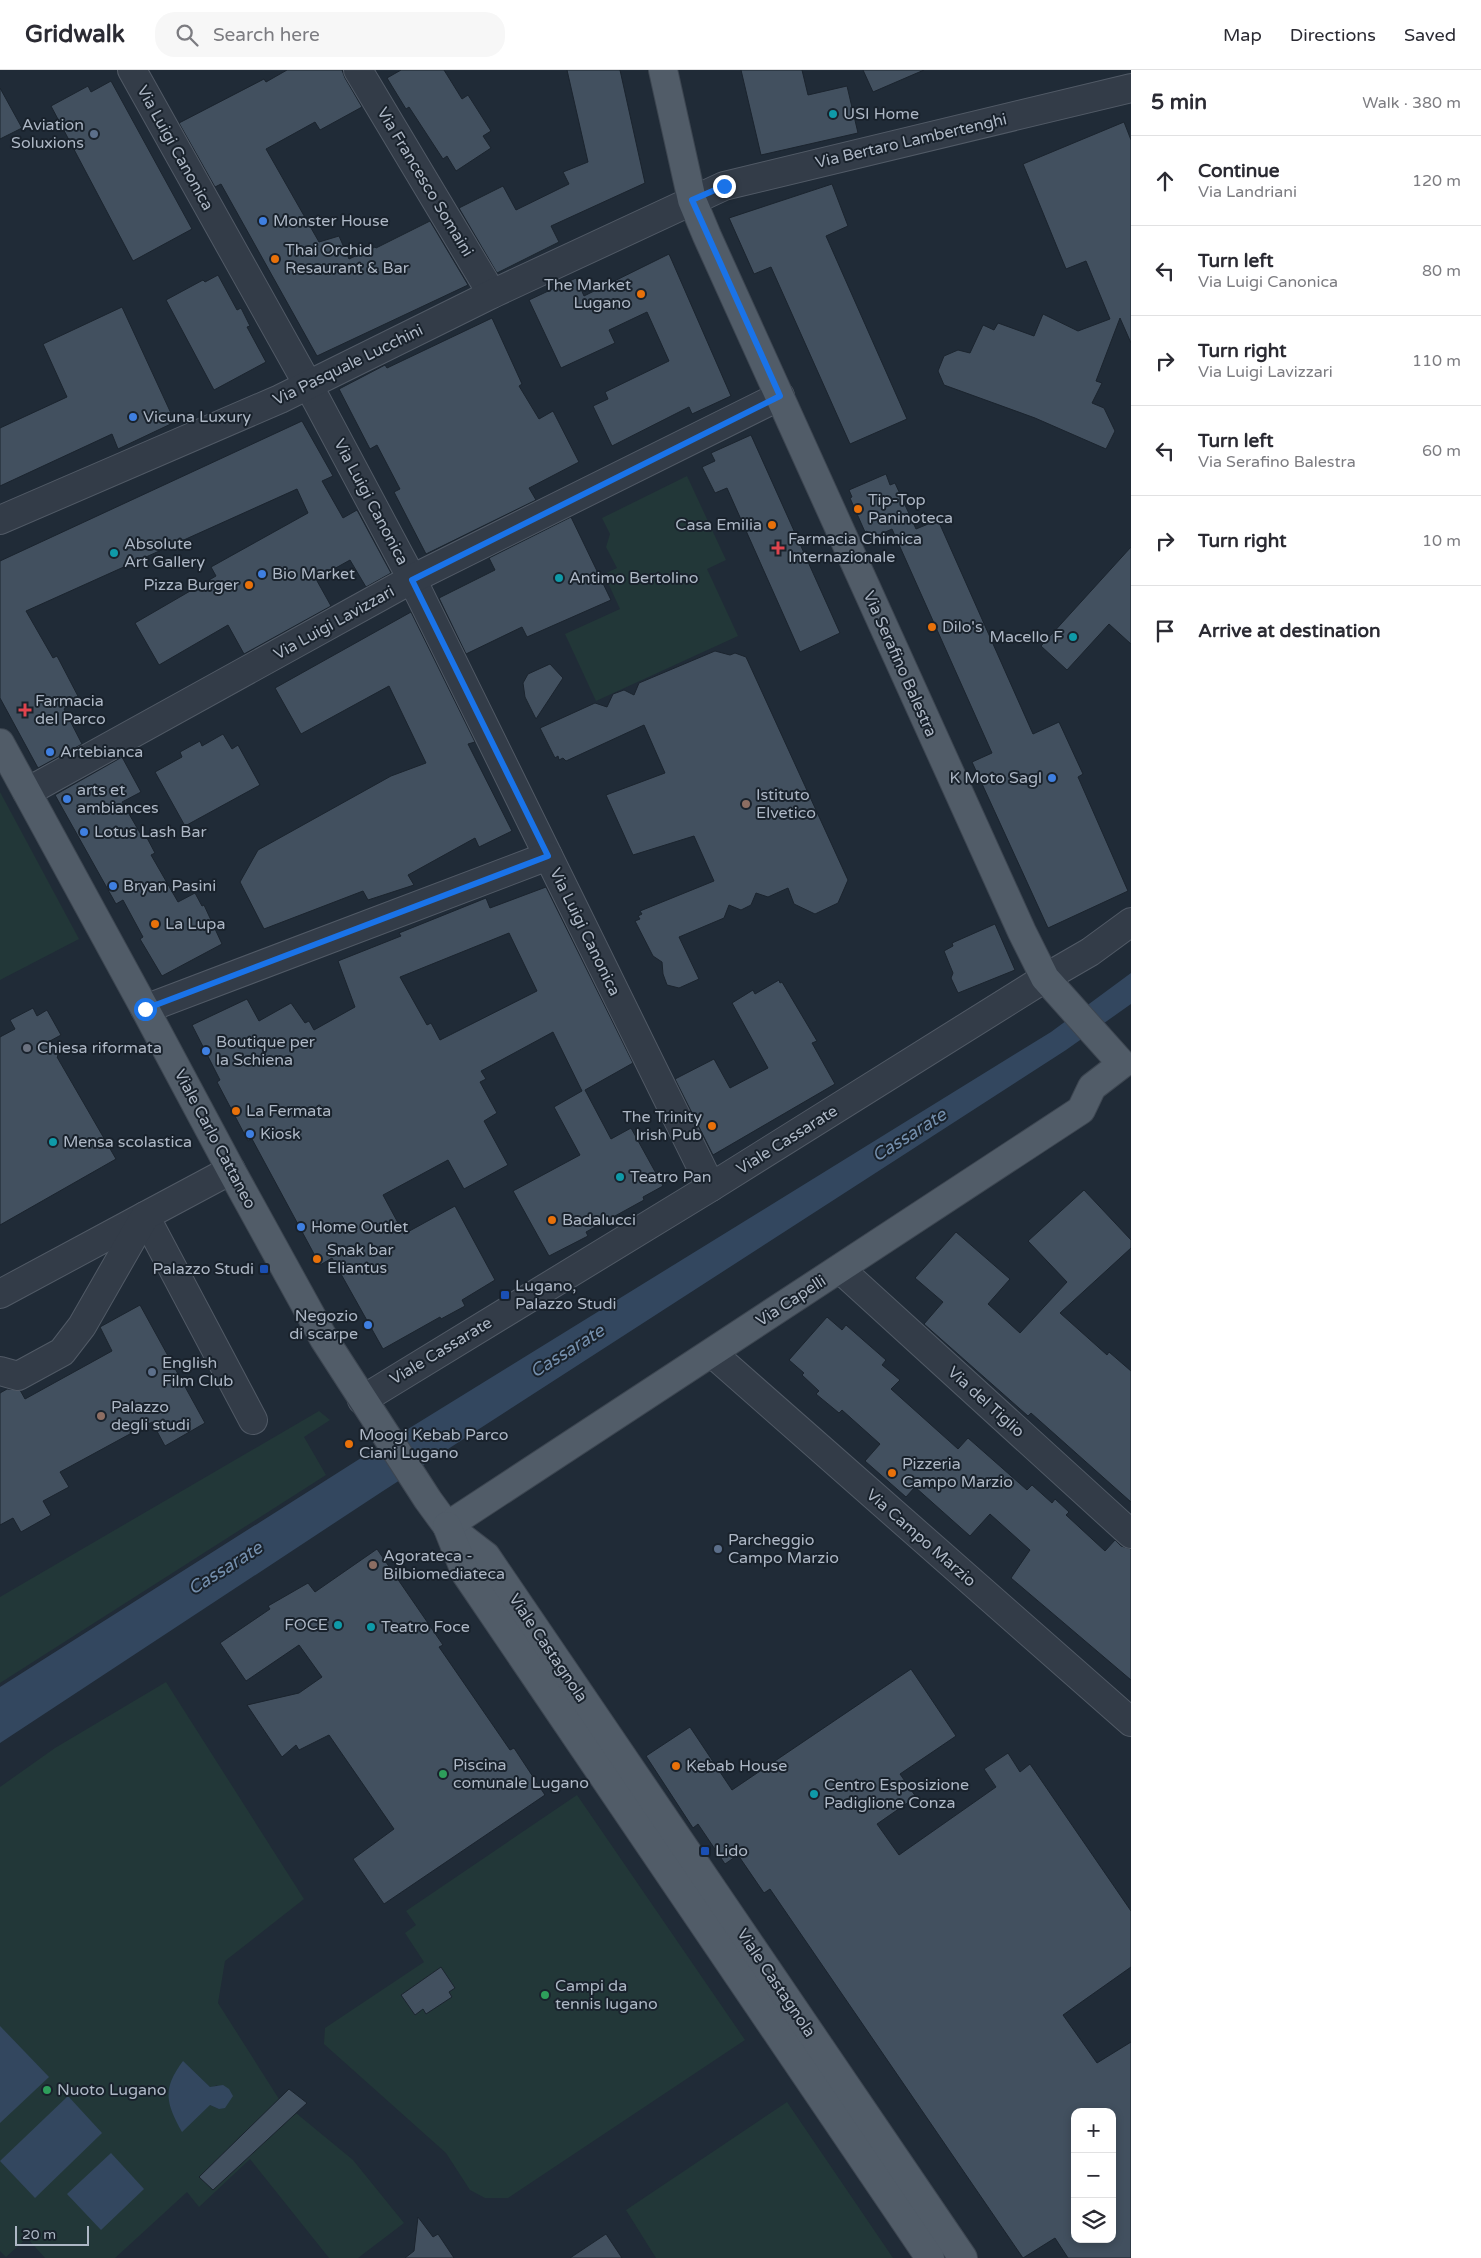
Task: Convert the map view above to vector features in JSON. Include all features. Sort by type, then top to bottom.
[{"type":"main road","name":"Via Serafino Balestra","points":[[663,70],[692,200],[1022,932],[1054,987],[1122,1060]]},
{"type":"main road","name":"Viale Carlo Cattaneo","points":[[0,743],[324,1339],[362,1400],[447,1526]]},
{"type":"main road","name":"Via Capelli","points":[[447,1526],[1081,1110],[1092,1087],[1122,1060]]},
{"type":"main road","name":"Viale Castagnola","points":[[447,1526],[466,1574],[930,2258]]},
{"type":"main road","name":"Viale Castagnola","points":[[447,1526],[486,1556],[963,2258]]},
{"type":"street","name":"Via Luigi Canonica","points":[[132,70],[309,386],[412,580],[712,1187]]},
{"type":"street","name":"Via Francesco Somaini","points":[[358,70],[492,294]]},
{"type":"street","name":"Via Bertaro Lambertenghi","points":[[692,200],[724,186],[1127,83]]},
{"type":"street","name":"Via Pasquale Lucchini","points":[[0,520],[309,386],[492,294],[692,200]]},
{"type":"street","name":"Via Luigi Lavizzari","points":[[27,792],[412,580],[780,396]]},
{"type":"street","points":[[145,1009],[548,856]]},
{"type":"street","name":"Viale Cassarate","points":[[362,1400],[712,1187],[1054,987],[1090,952],[1131,922]]},
{"type":"street","points":[[0,1294],[231,1170]]},
{"type":"street","points":[[0,1371],[18,1376],[62,1352],[82,1326],[145,1216]]},
{"type":"street","points":[[145,1216],[254,1420]]},
{"type":"street","name":"Via del Tiglio","points":[[840,1269],[1131,1534]]},
{"type":"street","name":"Via Campo Marzio","points":[[712,1353],[1131,1722]]},
{"type":"green space","points":[[687,476],[726,560],[707,569],[738,636],[596,701],[565,634],[620,609],[604,574],[617,568],[606,547],[610,534],[602,518]]},
{"type":"green space","points":[[0,792],[79,939],[0,980]]},
{"type":"green space","points":[[319,1411],[330,1420],[304,1437],[326,1475],[0,1683],[0,1597]]},
{"type":"green space","points":[[166,1682],[304,1899],[225,1961],[218,2003],[279,2099],[353,2160],[404,2223],[358,2258],[329,2258],[250,2159],[199,2207],[187,2192],[115,2258],[45,2258],[27,2238],[6,2257],[0,2251],[0,1787],[55,1748]],"holes":[[[182,2061],[211,2088],[217,2085],[219,2109],[210,2105]]]},
{"type":"green space","name":"Campi da tennis lugano","points":[[577,1795],[745,2040],[508,2198],[485,2198],[470,2190],[446,2153],[324,2044],[325,2028],[424,1962],[405,1933],[416,1925],[406,1911]]},
{"type":"green space","points":[[787,2102],[893,2258],[656,2258],[626,2210]]},
{"type":"water","name":"Cassarate","points":[[1131,973],[1131,1004],[1066,1050],[383,1491],[0,1743],[0,1687],[361,1458],[1051,1032]]},
{"type":"water","points":[[0,2026],[49,2077],[0,2123]]},
{"type":"water","points":[[183,2061],[210,2087],[223,2085],[229,2089],[233,2096],[225,2108],[219,2109],[210,2105],[182,2132],[172,2113],[169,2088],[176,2071]]},
{"type":"water","points":[[68,2096],[102,2133],[35,2198],[0,2161]]},
{"type":"water","points":[[111,2153],[144,2189],[101,2230],[67,2194]]},
{"type":"building","points":[[287,70],[342,70],[362,107],[320,130],[315,122],[266,149],[319,242],[339,236],[349,259],[376,248],[430,221],[468,285],[317,356],[221,184],[215,187],[179,123],[264,79],[266,82]]},
{"type":"building","points":[[401,70],[444,70],[462,99],[468,95],[491,131],[483,136],[491,148],[456,171],[447,156],[443,159],[409,107],[406,109],[387,78]]},
{"type":"building","points":[[567,70],[620,70],[645,183],[551,226],[559,242],[497,273],[459,208],[503,186],[516,210],[569,184],[563,172],[588,162]]},
{"type":"building","points":[[741,70],[802,70],[808,95],[847,86],[858,133],[761,155]]},
{"type":"building","points":[[863,70],[924,70],[873,92]]},
{"type":"building","points":[[111,81],[192,229],[133,261],[51,106],[88,86],[91,92]]},
{"type":"building","points":[[0,88],[22,128],[0,139]]},
{"type":"building","points":[[1124,122],[1131,140],[1131,343],[1120,318],[1096,381],[1102,383],[1092,403],[1104,408],[1115,431],[1106,449],[1035,418],[944,385],[938,371],[944,356],[958,350],[970,353],[983,325],[994,330],[998,323],[1034,336],[1043,314],[1078,331],[1110,319],[1086,261],[1066,269],[1023,164]]},
{"type":"building","points":[[832,184],[848,226],[826,236],[907,419],[850,444],[771,267],[754,274],[729,218]]},
{"type":"building","points":[[669,254],[731,396],[692,414],[689,407],[612,446],[593,406],[608,399],[605,392],[669,361],[647,312],[609,330],[615,343],[561,368],[529,300],[576,278],[584,296]]},
{"type":"building","points":[[218,275],[237,310],[241,308],[250,326],[247,327],[266,362],[214,390],[166,300],[203,280],[205,282]]},
{"type":"building","points":[[122,307],[175,422],[118,449],[112,434],[0,486],[0,428],[67,397],[43,344]]},
{"type":"building","points":[[492,318],[522,384],[519,386],[539,419],[553,411],[579,462],[529,488],[536,500],[426,554],[394,492],[400,489],[377,445],[370,449],[339,389],[385,365],[387,368]]},
{"type":"building","points":[[302,421],[333,476],[322,481],[343,518],[357,510],[391,573],[366,587],[350,560],[316,579],[331,606],[244,654],[228,625],[159,665],[135,623],[216,576],[211,567],[308,513],[297,489],[26,611],[53,658],[57,656],[80,700],[64,709],[82,744],[38,768],[0,698],[0,561]]},
{"type":"building","points":[[751,435],[840,633],[800,652],[727,488],[715,493],[702,467],[715,461],[711,453]]},
{"type":"building","points":[[886,474],[890,485],[895,483],[916,529],[938,520],[1033,734],[1059,722],[1083,774],[1078,777],[1128,891],[1048,928],[972,762],[992,753],[892,529],[870,539],[850,498],[852,497],[849,490]]},
{"type":"building","points":[[571,517],[611,600],[527,637],[522,627],[466,654],[439,598],[495,570],[489,558]]},
{"type":"building","points":[[1131,547],[1131,644],[1109,624],[1067,670],[1041,646]]},
{"type":"building","points":[[411,612],[475,742],[468,744],[512,831],[479,847],[475,838],[408,875],[414,885],[368,900],[363,891],[264,929],[240,882],[258,850],[391,776],[426,763],[389,686],[301,734],[275,688]]},
{"type":"building","name":"Istituto Elvetico","points":[[715,651],[730,655],[735,653],[746,657],[848,880],[838,903],[815,914],[794,904],[788,888],[768,897],[756,893],[751,905],[741,910],[729,905],[724,918],[679,937],[699,979],[679,988],[667,985],[663,974],[662,962],[653,956],[635,921],[640,919],[638,916],[642,914],[640,911],[714,881],[694,836],[633,855],[606,795],[665,773],[644,725],[566,761],[563,758],[559,760],[558,756],[555,758],[540,728],[595,703],[607,707],[613,694],[624,690],[634,695],[639,683]]},
{"type":"building","points":[[550,664],[563,678],[536,719],[525,697],[523,683],[528,674]]},
{"type":"building","points":[[223,734],[232,749],[238,745],[260,785],[185,826],[155,772],[182,757],[180,752],[200,741],[202,746]]},
{"type":"building","points":[[122,757],[141,792],[122,802],[143,838],[146,836],[155,853],[151,855],[178,902],[195,893],[202,906],[204,905],[222,944],[162,976],[140,939],[143,937],[123,900],[116,904],[55,795]]},
{"type":"building","points":[[546,887],[633,1063],[585,1090],[611,1139],[631,1128],[663,1186],[643,1197],[644,1200],[586,1232],[588,1236],[549,1256],[513,1191],[580,1155],[554,1107],[582,1091],[553,1032],[481,1071],[486,1079],[480,1082],[497,1113],[484,1121],[508,1165],[464,1189],[448,1160],[383,1195],[404,1234],[455,1206],[495,1280],[462,1300],[465,1306],[441,1319],[440,1317],[383,1349],[332,1258],[320,1265],[252,1139],[248,1141],[217,1082],[220,1080],[192,1025],[247,999],[259,1021],[291,1003],[305,1023],[309,1021],[314,1030],[355,1007],[338,961],[401,936],[399,933],[486,898],[490,908]],"holes":[[[509,933],[537,991],[440,1040],[431,1023],[427,1025],[400,977]]]},
{"type":"building","points":[[995,924],[1015,970],[958,993],[951,978],[953,973],[944,951],[953,946],[952,943]]},
{"type":"building","points":[[779,980],[817,1041],[812,1043],[835,1084],[713,1155],[675,1079],[714,1059],[730,1088],[768,1068],[732,1003],[753,990],[755,994]]},
{"type":"building","name":"Mensa scolastica","points":[[33,1008],[37,1016],[47,1010],[61,1035],[50,1041],[57,1057],[116,1159],[0,1225],[0,1037],[15,1029],[10,1020]]},
{"type":"building","points":[[1084,1190],[1131,1240],[1131,1248],[1060,1313],[1107,1355],[1109,1352],[1131,1371],[1131,1502],[1031,1413],[1028,1416],[924,1324],[943,1302],[915,1278],[956,1232],[1010,1279],[988,1304],[1020,1333],[1067,1282],[1028,1241]]},
{"type":"building","name":"Palazzo degli studi","points":[[140,1305],[205,1423],[165,1446],[152,1422],[60,1472],[69,1487],[43,1501],[51,1515],[21,1532],[13,1518],[0,1525],[0,1393],[7,1389],[20,1390],[25,1399],[112,1351],[100,1327]]},
{"type":"building","points":[[827,1317],[842,1330],[846,1325],[886,1360],[882,1365],[900,1380],[891,1389],[958,1449],[968,1438],[1027,1490],[1032,1485],[1052,1503],[1055,1499],[1069,1512],[1066,1515],[1105,1551],[1115,1540],[1121,1546],[1131,1549],[1131,1680],[1011,1578],[1030,1550],[990,1514],[970,1536],[915,1487],[906,1497],[865,1461],[880,1444],[842,1410],[839,1413],[816,1394],[819,1391],[802,1375],[804,1373],[789,1360]]},
{"type":"building","points":[[377,1549],[443,1645],[439,1647],[510,1750],[514,1748],[545,1795],[384,1904],[353,1859],[394,1829],[329,1735],[299,1750],[296,1745],[282,1757],[247,1705],[299,1693],[322,1677],[299,1645],[246,1681],[220,1643],[270,1609],[268,1606],[308,1583],[315,1592]]},
{"type":"building","points":[[911,1669],[956,1736],[900,1774],[916,1797],[877,1824],[899,1855],[996,1787],[984,1769],[1008,1753],[1020,1772],[1030,1764],[1131,1911],[1131,1967],[1063,2015],[1097,2063],[1131,2042],[1131,2258],[1068,2258],[1055,2238],[1023,2258],[770,1889],[764,1893],[738,1855],[725,1864],[698,1824],[693,1828],[646,1756],[690,1727],[732,1790]]},
{"type":"building","points":[[441,1967],[455,1988],[449,1992],[452,1997],[426,2014],[423,2009],[415,2015],[401,1995]]},
{"type":"building","points":[[289,2089],[307,2103],[213,2190],[199,2177]]},
{"type":"building","points":[[418,2217],[433,2237],[438,2234],[454,2258],[405,2258],[414,2251]]},
{"type":"building","points":[[606,2234],[622,2258],[570,2258]]},
{"type":"place","name":"USI Home","points":[[833,114]]},
{"type":"place","name":"Aviation Soluxions","points":[[94,134]]},
{"type":"place","name":"Monster House","points":[[263,221]]},
{"type":"place","name":"Thai Orchid Resaurant & Bar","points":[[275,259]]},
{"type":"place","name":"The Market Lugano","points":[[641,294]]},
{"type":"place","name":"Vicuna Luxury","points":[[133,417]]},
{"type":"place","name":"Tip-Top Paninoteca","points":[[858,509]]},
{"type":"place","name":"Casa Emilia","points":[[772,525]]},
{"type":"place","name":"Farmacia Chimica Internazionale","points":[[778,548]]},
{"type":"place","name":"Absolute Art Gallery","points":[[114,553]]},
{"type":"place","name":"Bio Market","points":[[262,574]]},
{"type":"place","name":"Antimo Bertolino","points":[[559,578]]},
{"type":"place","name":"Pizza Burger","points":[[249,585]]},
{"type":"place","name":"Dilo's","points":[[932,627]]},
{"type":"place","name":"Macello F","points":[[1073,637]]},
{"type":"place","name":"Farmacia del Parco","points":[[25,710]]},
{"type":"place","name":"Artebianca","points":[[50,752]]},
{"type":"place","name":"K Moto Sagl","points":[[1052,778]]},
{"type":"place","name":"arts et ambiances","points":[[67,799]]},
{"type":"place","name":"Istituto Elvetico","points":[[746,804]]},
{"type":"place","name":"Lotus Lash Bar","points":[[84,832]]},
{"type":"place","name":"Bryan Pasini","points":[[113,886]]},
{"type":"place","name":"La Lupa","points":[[155,924]]},
{"type":"place","name":"Chiesa riformata","points":[[27,1048]]},
{"type":"place","name":"Boutique per la Schiena","points":[[206,1051]]},
{"type":"place","name":"La Fermata","points":[[236,1111]]},
{"type":"place","name":"The Trinity Irish Pub","points":[[712,1126]]},
{"type":"place","name":"Kiosk","points":[[250,1134]]},
{"type":"place","name":"Mensa scolastica","points":[[53,1142]]},
{"type":"place","name":"Teatro Pan","points":[[620,1177]]},
{"type":"place","name":"Badalucci","points":[[552,1220]]},
{"type":"place","name":"Home Outlet","points":[[301,1227]]},
{"type":"place","name":"Snak bar Eliantus","points":[[317,1259]]},
{"type":"place","name":"Palazzo Studi","points":[[264,1269]]},
{"type":"place","name":"Lugano, Palazzo Studi","points":[[505,1295]]},
{"type":"place","name":"Negozio di scarpe","points":[[368,1325]]},
{"type":"place","name":"English Film Club","points":[[152,1372]]},
{"type":"place","name":"Palazzo degli studi","points":[[101,1416]]},
{"type":"place","name":"Moogi Kebab Parco Ciani Lugano","points":[[349,1444]]},
{"type":"place","name":"Pizzeria Campo Marzio","points":[[892,1473]]},
{"type":"place","name":"Parcheggio Campo Marzio","points":[[718,1549]]},
{"type":"place","name":"Agorateca - Bilbiomediateca","points":[[373,1565]]},
{"type":"place","name":"FOCE","points":[[338,1625]]},
{"type":"place","name":"Teatro Foce","points":[[371,1627]]},
{"type":"place","name":"Kebab House","points":[[676,1766]]},
{"type":"place","name":"Piscina comunale Lugano","points":[[443,1774]]},
{"type":"place","name":"Centro Esposizione Padiglione Conza","points":[[814,1794]]},
{"type":"place","name":"Lido","points":[[705,1851]]},
{"type":"place","name":"Campi da tennis lugano","points":[[545,1995]]},
{"type":"place","name":"Nuoto Lugano","points":[[47,2090]]},
{"type":"route","points":[[145,1009],[548,856],[412,580],[780,396],[692,200],[724,186]]}]
